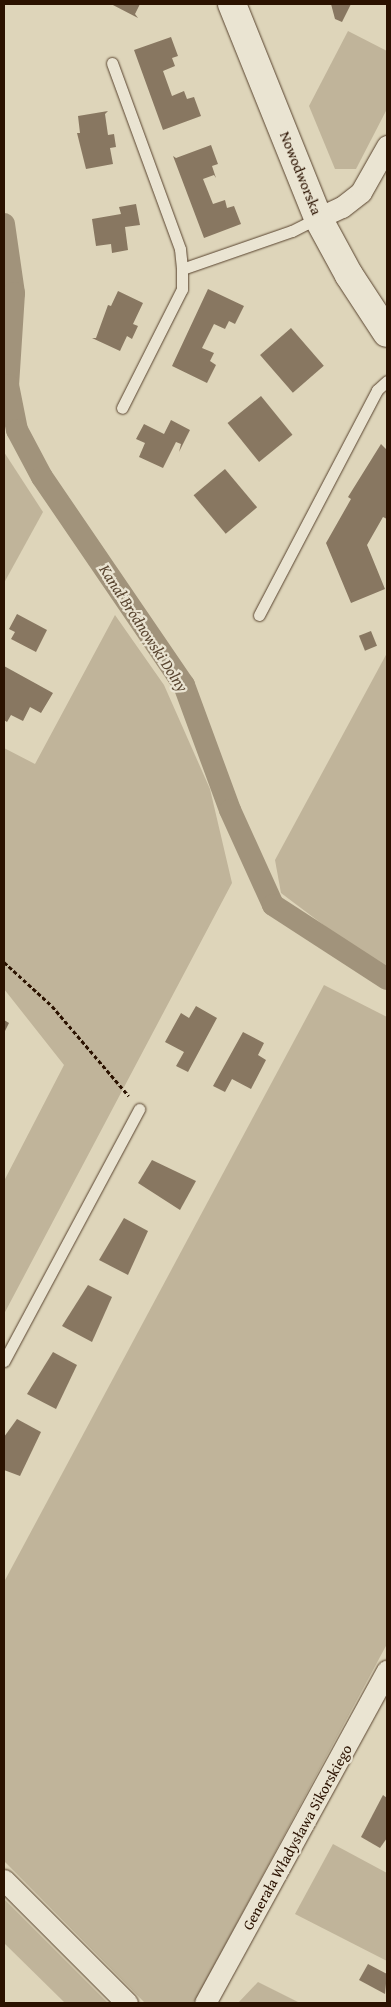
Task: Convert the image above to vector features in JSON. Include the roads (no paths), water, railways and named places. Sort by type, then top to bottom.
[{"type":"main road","name":"Nowodworska","points":[[232,4],[318,218],[349,275],[387,333]]},
{"type":"street","points":[[318,218],[342,207],[361,192],[387,146]]},
{"type":"street","name":"Generała Władysława Sikorskiego","points":[[205,2003],[387,1671]]},
{"type":"street","points":[[4,1880],[127,2003]]},
{"type":"lane","points":[[112,64],[180,250],[182,270],[182,289],[122,408]]},
{"type":"lane","points":[[182,270],[292,231],[318,218]]},
{"type":"lane","points":[[259,615],[377,390],[387,381]]},
{"type":"lane","points":[[4,1361],[139,1109]]},
{"type":"waterway","name":"Kanał Bródnowski Dolny","points":[[4,224],[14,293],[8,385],[17,430],[42,477],[184,685],[230,810],[273,905],[387,979]]}]
